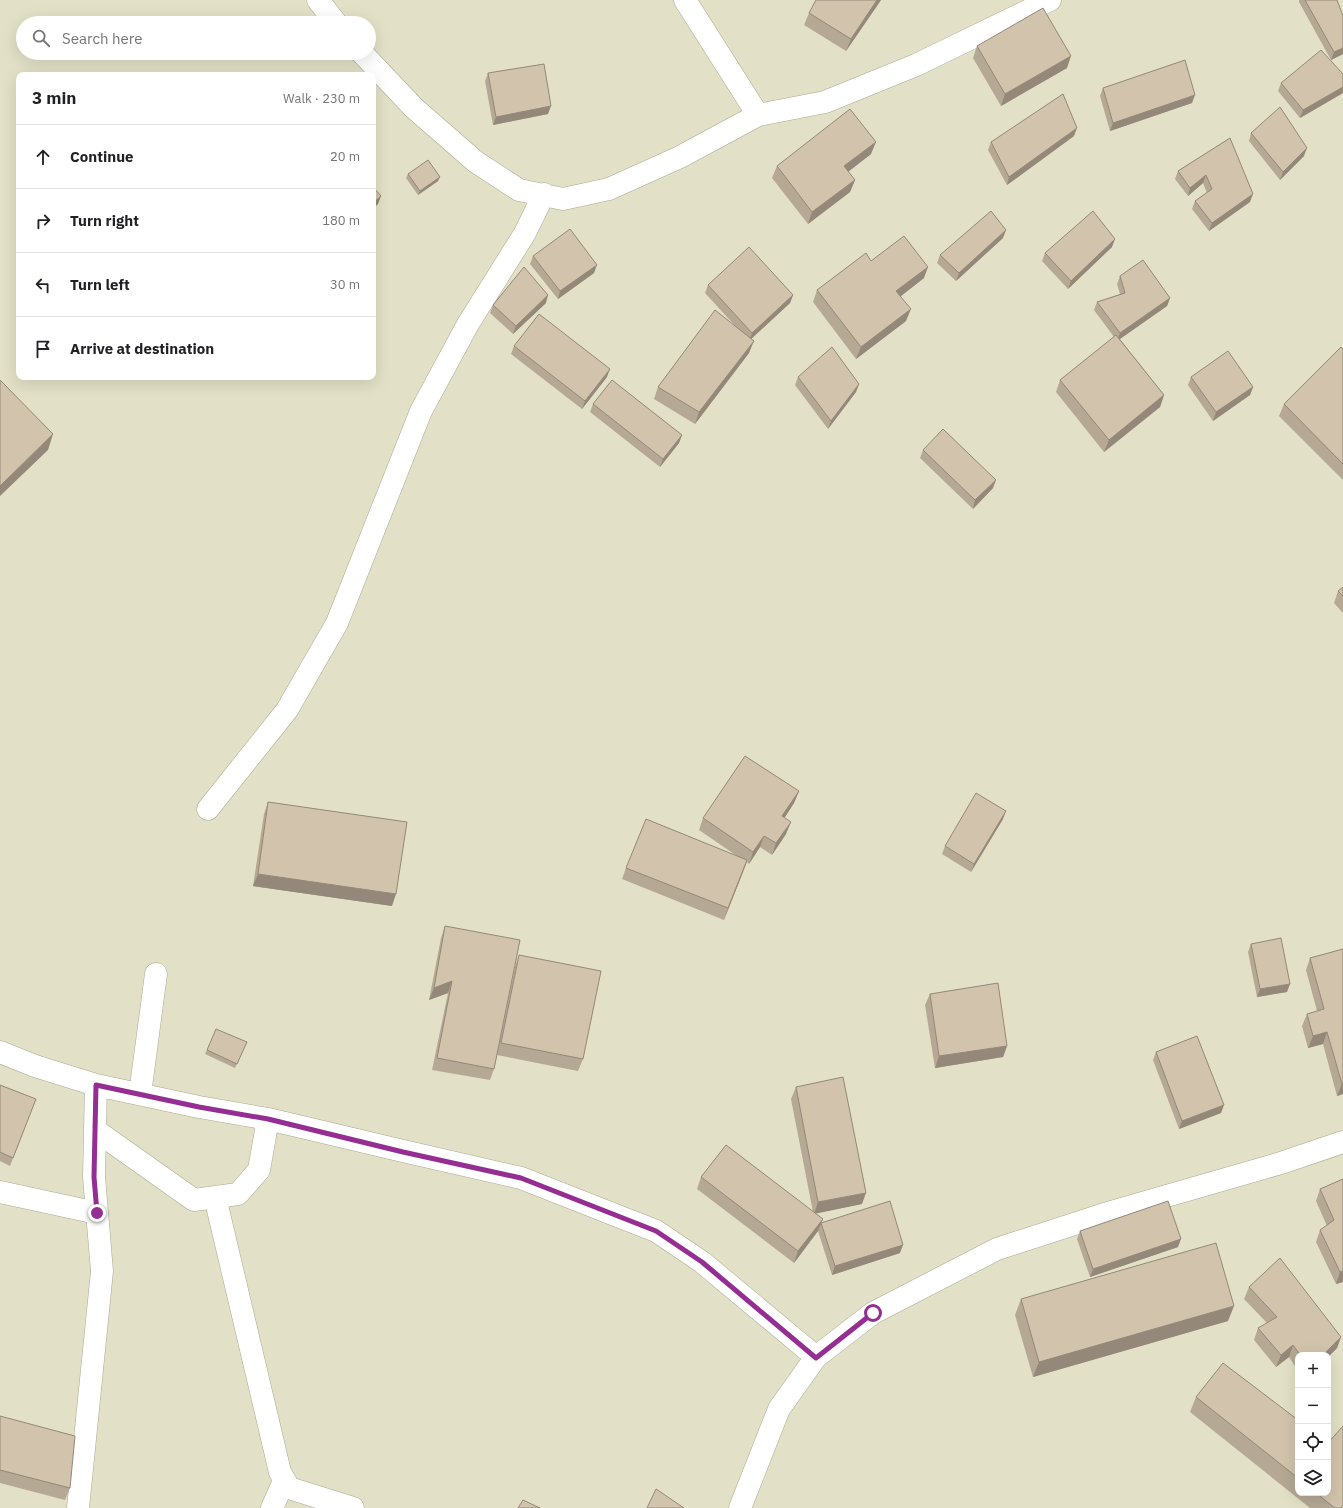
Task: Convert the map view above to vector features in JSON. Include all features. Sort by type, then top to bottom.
[{"type":"street","points":[[318,0],[331,16]]},
{"type":"street","points":[[685,0],[758,115]]},
{"type":"street","points":[[376,73],[476,162],[519,190],[544,194],[562,199],[609,189],[680,158],[758,115],[825,102],[916,64],[1050,0]]},
{"type":"street","points":[[367,65],[375,72]]},
{"type":"street","points":[[208,809],[287,710],[337,623],[382,513],[421,411],[468,324],[525,233],[544,194]]},
{"type":"street","points":[[140,1094],[156,974]]},
{"type":"street","points":[[0,1052],[35,1066],[96,1085],[199,1107],[268,1119],[403,1152],[521,1178],[656,1231],[702,1262],[816,1358]]},
{"type":"street","points":[[78,1508],[102,1271],[94,1177],[96,1085]]},
{"type":"street","points":[[95,1130],[194,1200],[238,1194],[259,1170],[268,1119]]},
{"type":"street","points":[[740,1508],[778,1409],[816,1358],[873,1313],[997,1249],[1111,1212],[1281,1164],[1343,1142]]},
{"type":"street","points":[[0,1192],[97,1213]]},
{"type":"street","points":[[215,1197],[280,1472],[289,1488],[353,1508]]},
{"type":"street","points":[[272,1508],[284,1481]]},
{"type":"building","points":[[816,0],[877,0],[851,39],[809,13]]},
{"type":"building","points":[[1305,0],[1337,0],[1343,16],[1343,48],[1334,52]]},
{"type":"building","points":[[1043,8],[1071,56],[1005,94],[977,46]]},
{"type":"building","points":[[1321,50],[1343,74],[1343,87],[1303,110],[1281,83]]},
{"type":"building","points":[[1185,60],[1195,95],[1113,123],[1103,88]]},
{"type":"building","points":[[544,64],[551,106],[496,117],[488,73]]},
{"type":"building","points":[[1063,94],[1077,128],[1009,177],[991,142]]},
{"type":"building","points":[[1280,107],[1307,148],[1283,172],[1251,133]]},
{"type":"building","points":[[850,109],[876,142],[844,166],[855,180],[812,212],[777,166]]},
{"type":"building","points":[[1230,138],[1253,194],[1212,223],[1195,201],[1212,189],[1206,175],[1190,188],[1178,171]]},
{"type":"building","points":[[428,160],[440,177],[420,191],[408,174]]},
{"type":"building","points":[[376,190],[381,196],[376,200]]},
{"type":"building","points":[[991,211],[1006,230],[959,273],[940,255]]},
{"type":"building","points":[[1093,211],[1115,239],[1071,281],[1045,253]]},
{"type":"building","points":[[570,229],[597,265],[560,291],[533,256]]},
{"type":"building","points":[[904,236],[928,267],[896,291],[911,309],[861,347],[817,290],[866,253],[871,261]]},
{"type":"building","points":[[749,247],[793,295],[752,333],[708,285]]},
{"type":"building","points":[[1143,260],[1170,298],[1120,333],[1097,302],[1125,293],[1120,276]]},
{"type":"building","points":[[524,267],[548,295],[516,326],[493,305]]},
{"type":"building","points":[[715,310],[754,341],[699,412],[658,387]]},
{"type":"building","points":[[539,314],[610,369],[585,401],[514,346]]},
{"type":"building","points":[[1116,335],[1164,395],[1109,440],[1060,380]]},
{"type":"building","points":[[832,347],[859,384],[831,421],[798,377]]},
{"type":"building","points":[[1341,347],[1343,349],[1343,464],[1284,404]]},
{"type":"building","points":[[1228,351],[1253,387],[1216,412],[1191,377]]},
{"type":"building","points":[[0,380],[53,434],[0,486]]},
{"type":"building","points":[[612,380],[682,435],[663,459],[593,404]]},
{"type":"building","points":[[943,429],[996,480],[975,500],[923,450]]},
{"type":"building","points":[[1343,587],[1343,596],[1338,591]]},
{"type":"building","points":[[745,756],[799,791],[782,816],[791,822],[776,843],[764,836],[753,852],[703,818]]},
{"type":"building","points":[[976,793],[1006,811],[974,864],[945,846]]},
{"type":"building","points":[[268,802],[407,822],[396,894],[258,874]]},
{"type":"building","points":[[646,819],[747,860],[728,908],[626,868]]},
{"type":"building","points":[[445,926],[520,940],[494,1069],[437,1058],[452,981],[434,988]]},
{"type":"building","points":[[1281,938],[1290,984],[1260,989],[1251,944]]},
{"type":"building","points":[[1343,949],[1342,1084],[1327,1032],[1313,1036],[1307,1014],[1324,1009],[1310,958]]},
{"type":"building","points":[[519,955],[601,971],[583,1059],[501,1043]]},
{"type":"building","points":[[998,983],[1007,1046],[939,1056],[930,994]]},
{"type":"building","points":[[216,1029],[247,1042],[237,1064],[207,1050]]},
{"type":"building","points":[[1197,1036],[1224,1105],[1182,1121],[1156,1052]]},
{"type":"building","points":[[843,1077],[866,1193],[818,1202],[796,1087]]},
{"type":"building","points":[[0,1085],[36,1099],[13,1158],[0,1152]]},
{"type":"building","points":[[726,1145],[823,1219],[798,1251],[701,1177]]},
{"type":"building","points":[[1343,1179],[1343,1271],[1340,1272],[1320,1230],[1334,1220],[1320,1189]]},
{"type":"building","points":[[890,1201],[903,1245],[835,1266],[821,1223]]},
{"type":"building","points":[[1168,1201],[1181,1239],[1093,1269],[1080,1231]]},
{"type":"building","points":[[1216,1243],[1234,1306],[1039,1362],[1021,1299]]},
{"type":"building","points":[[1280,1258],[1341,1337],[1326,1352],[1298,1352],[1293,1345],[1281,1355],[1258,1328],[1277,1317],[1249,1287]]},
{"type":"building","points":[[1223,1363],[1295,1418],[1295,1476],[1196,1397]]},
{"type":"building","points":[[0,1416],[75,1436],[70,1488],[0,1470]]},
{"type":"building","points":[[1343,1426],[1343,1505],[1341,1508],[1335,1508],[1320,1496],[1331,1496],[1331,1440]]},
{"type":"building","points":[[656,1489],[684,1508],[647,1508]]},
{"type":"building","points":[[523,1500],[540,1508],[518,1508]]},
{"type":"route","points":[[97,1213],[94,1177],[96,1085],[199,1107],[268,1119],[403,1152],[521,1178],[656,1231],[702,1262],[816,1358],[873,1313]]}]
